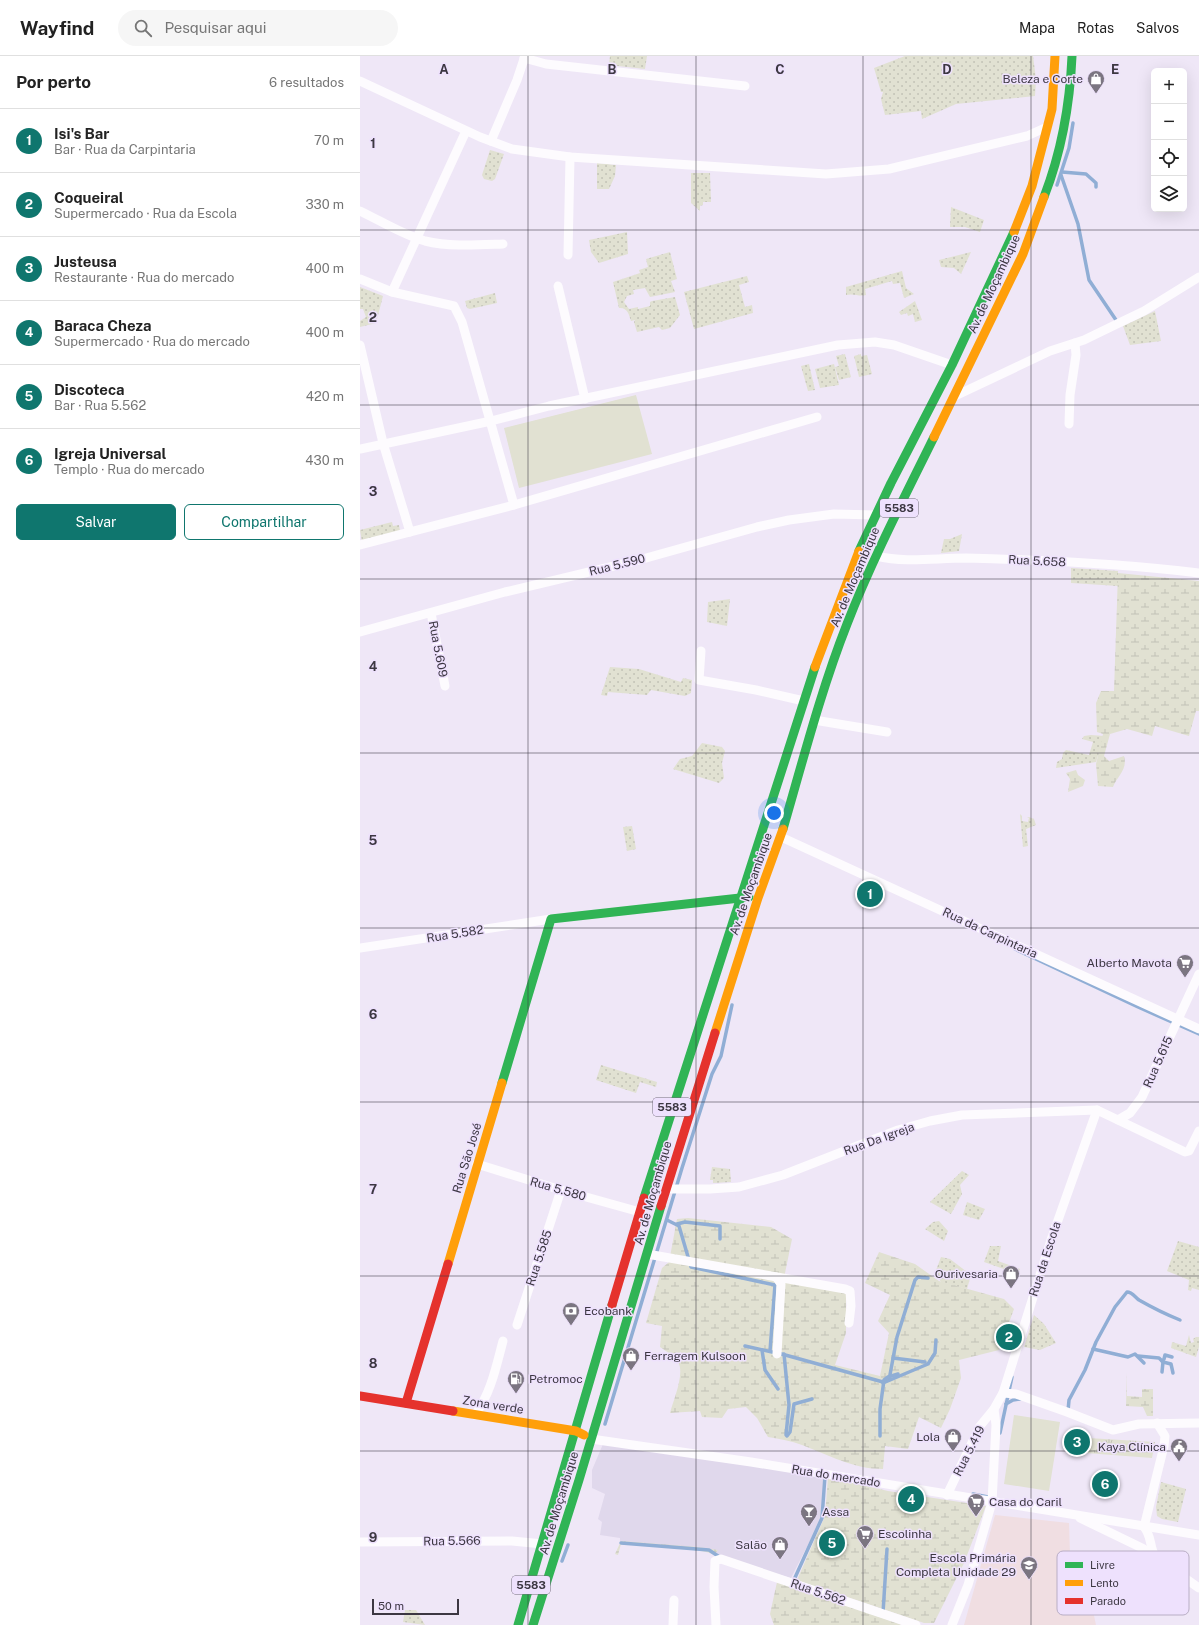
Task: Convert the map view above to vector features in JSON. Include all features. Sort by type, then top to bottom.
[{"type":"main road","name":"Av. de Moçambique","points":[[518,1625],[640,1212],[740,896],[832,619],[859,550],[933,399],[952,365],[1008,248],[1032,186],[1048,126],[1052,109],[1055,56]]},
{"type":"main road","name":"Av. de Moçambique","points":[[533,1625],[758,898],[781,837],[814,720],[847,624],[876,556],[1023,254],[1048,188],[1062,135],[1071,82],[1072,56]]},
{"type":"main road","points":[[551,919],[740,896],[758,898]]},
{"type":"main road","name":"Rua São José","points":[[406,1403],[551,919]]},
{"type":"main road","name":"Zona verde","points":[[360,1396],[576,1431],[591,1439]]},
{"type":"street","points":[[491,141],[525,57],[546,64],[745,86]]},
{"type":"street","points":[[360,81],[466,131],[512,149],[570,157],[826,174],[889,170],[1027,136],[1048,126]]},
{"type":"street","points":[[392,292],[466,131]]},
{"type":"street","points":[[568,255],[570,157]]},
{"type":"street","points":[[360,211],[416,238],[427,241],[463,246],[503,244]]},
{"type":"street","points":[[954,397],[1050,351],[1075,343],[1144,311],[1199,277]]},
{"type":"street","points":[[360,279],[392,292],[454,306],[462,322],[514,505]]},
{"type":"street","points":[[558,286],[585,399]]},
{"type":"street","points":[[360,449],[838,345],[875,342],[888,344],[952,365]]},
{"type":"street","points":[[1070,424],[1070,395],[1076,355],[1075,343]]},
{"type":"street","points":[[360,345],[383,443],[410,532]]},
{"type":"street","points":[[360,545],[514,505],[817,417]]},
{"type":"street","name":"Rua 5.590","points":[[360,632],[505,592],[639,560],[789,520],[834,514],[876,515]]},
{"type":"street","name":"Rua 5.658","points":[[876,556],[896,560],[966,558],[1148,567],[1199,573]]},
{"type":"street","name":"Rua 5.609","points":[[431,613],[445,686]]},
{"type":"street","points":[[700,651],[699,680],[756,690],[804,701]]},
{"type":"street","points":[[814,720],[887,732]]},
{"type":"street","name":"Rua da Carpintaria","points":[[781,837],[1199,1029]]},
{"type":"street","name":"Rua 5.582","points":[[360,948],[551,919]]},
{"type":"street","name":"Rua 5.615","points":[[1118,1120],[1130,1113],[1142,1097],[1199,974]]},
{"type":"street","points":[[1097,1110],[1185,1152],[1189,1151],[1199,1132]]},
{"type":"street","name":"Rua Da Igreja","points":[[667,1189],[739,1187],[783,1175],[898,1130],[930,1121],[962,1115],[1097,1110]]},
{"type":"street","name":"Rua da Escola","points":[[994,1409],[1003,1393],[1051,1240],[1097,1110]]},
{"type":"street","name":"Rua 5.580","points":[[477,1164],[561,1190],[640,1212]]},
{"type":"street","name":"Rua 5.585","points":[[517,1325],[561,1190]]},
{"type":"street","points":[[647,1254],[845,1289],[850,1291],[851,1306],[849,1323]]},
{"type":"street","points":[[776,1278],[781,1284],[777,1354]]},
{"type":"street","points":[[475,1414],[484,1402],[489,1391],[503,1341]]},
{"type":"street","points":[[1003,1393],[1016,1394],[1112,1430],[1139,1424],[1199,1423]]},
{"type":"street","points":[[952,1625],[968,1585],[992,1502],[996,1426],[994,1409]]},
{"type":"street","name":"Rua 5.419","points":[[947,1495],[980,1426],[994,1409]]},
{"type":"street","points":[[1152,1551],[1150,1537],[1144,1527],[1164,1446],[1165,1436],[1157,1423]]},
{"type":"street","name":"Rua do mercado","points":[[591,1439],[751,1462],[947,1495],[968,1496],[992,1502],[1199,1535]]},
{"type":"street","points":[[1074,1515],[1147,1551]]},
{"type":"street","name":"Rua 5.566","points":[[360,1542],[512,1541],[543,1544]]},
{"type":"street","name":"Rua 5.562","points":[[716,1625],[714,1588],[715,1561],[721,1559],[916,1625]]},
{"type":"street","points":[[1189,1581],[1199,1588]]},
{"type":"street","points":[[673,1625],[674,1600]]},
{"type":"shaded area","points":[[603,1444],[825,1476],[821,1519],[791,1578],[721,1558],[712,1549],[620,1542],[620,1538],[600,1535],[602,1522],[598,1519],[605,1494],[592,1488],[592,1470]]},
{"type":"shaded area","name":"Escola Primária Completa Unidade 29","points":[[995,1515],[1069,1523],[1070,1551],[1057,1551],[1057,1615],[1094,1615],[1096,1625],[964,1625]]},
{"type":"green space","points":[[610,56],[647,56],[645,69],[609,65]]},
{"type":"green space","points":[[905,56],[1033,56],[1036,79],[1035,96],[956,104],[922,119],[921,111],[885,115],[881,99],[883,92],[881,92],[874,68]]},
{"type":"green space","points":[[490,150],[504,154],[495,179],[492,181],[484,179],[482,175]]},
{"type":"green space","points":[[597,163],[616,165],[615,176],[609,189],[597,189]]},
{"type":"green space","points":[[691,173],[710,173],[711,202],[703,202],[703,205],[700,206],[700,211],[691,203]]},
{"type":"green space","points":[[951,207],[984,220],[980,232],[965,227],[950,227]]},
{"type":"green space","points":[[627,232],[628,254],[599,263],[591,252],[589,240]]},
{"type":"green space","points":[[670,252],[677,279],[671,281],[675,292],[650,297],[645,288],[633,290],[634,294],[627,296],[624,302],[629,309],[638,307],[638,309],[650,306],[650,302],[652,301],[675,297],[680,315],[670,328],[662,330],[659,327],[637,332],[634,322],[635,320],[631,321],[626,310],[619,308],[613,282],[640,273],[639,270],[648,267],[646,259]]},
{"type":"green space","points":[[971,252],[961,274],[954,268],[941,267],[939,260]]},
{"type":"green space","points":[[902,271],[906,288],[914,294],[904,298],[900,283],[893,284],[892,281],[865,289],[866,295],[846,295],[846,287]]},
{"type":"green space","points":[[747,276],[749,282],[739,285],[745,307],[752,305],[753,313],[694,329],[684,292]]},
{"type":"green space","points":[[360,287],[383,296],[376,323],[360,327],[360,321],[366,317],[363,309],[360,309]]},
{"type":"green space","points":[[495,293],[497,303],[470,309],[467,308],[465,301]]},
{"type":"green space","points":[[915,301],[922,320],[915,322],[913,314],[908,316],[907,313],[901,315],[899,312]]},
{"type":"green space","points":[[1155,311],[1161,341],[1130,345],[1123,326]]},
{"type":"green space","points":[[845,354],[851,377],[839,380],[835,367],[839,366],[836,356]]},
{"type":"green space","points":[[861,354],[861,356],[867,355],[872,374],[859,377],[854,356]]},
{"type":"green space","points":[[809,364],[815,390],[808,391],[801,366]]},
{"type":"green space","points":[[834,364],[839,385],[820,388],[815,369]]},
{"type":"green space","points":[[636,395],[652,454],[519,488],[504,428]]},
{"type":"green space","points":[[392,522],[393,526],[399,525],[400,531],[362,542],[360,530]]},
{"type":"green space","points":[[962,534],[959,551],[941,553],[944,539],[950,539]]},
{"type":"green space","points":[[1071,568],[1118,571],[1118,586],[1071,583]]},
{"type":"green space","points":[[1118,573],[1199,581],[1199,711],[1196,711],[1189,736],[1155,726],[1152,736],[1127,729],[1110,734],[1104,756],[1109,761],[1124,756],[1125,761],[1125,765],[1113,787],[1098,786],[1096,764],[1103,734],[1097,732],[1096,703],[1101,691],[1114,691]]},
{"type":"green space","points":[[730,599],[727,626],[707,622],[708,602]]},
{"type":"green space","points":[[610,667],[639,669],[681,682],[683,678],[692,680],[691,693],[685,696],[651,690],[647,695],[608,692],[607,696],[601,695]]},
{"type":"green space","points":[[1084,736],[1104,736],[1096,762],[1056,768],[1057,762],[1062,759],[1063,753],[1066,750],[1089,755],[1093,742],[1082,739]]},
{"type":"green space","points":[[702,743],[722,747],[725,751],[722,763],[724,778],[719,783],[673,769],[680,759],[692,756]]},
{"type":"green space","points":[[1076,770],[1078,775],[1085,780],[1083,786],[1068,792],[1070,779],[1066,773]]},
{"type":"green space","points":[[1020,814],[1022,816],[1022,821],[1028,822],[1029,818],[1027,818],[1029,817],[1034,819],[1036,825],[1026,829],[1028,846],[1023,847]]},
{"type":"green space","points":[[632,826],[636,849],[627,851],[623,827]]},
{"type":"green space","points":[[601,1065],[657,1082],[656,1087],[640,1082],[636,1093],[596,1080]]},
{"type":"green space","points":[[712,1167],[730,1169],[731,1182],[713,1183],[713,1180],[710,1180]]},
{"type":"green space","points":[[962,1171],[969,1175],[960,1185],[962,1194],[951,1214],[930,1202]]},
{"type":"green space","points":[[967,1202],[985,1209],[979,1220],[963,1215]]},
{"type":"green space","points":[[688,1218],[771,1227],[792,1239],[784,1278],[846,1293],[846,1333],[835,1365],[880,1376],[889,1333],[878,1321],[890,1295],[865,1283],[879,1252],[915,1264],[939,1281],[1004,1299],[1014,1309],[999,1350],[959,1360],[961,1378],[950,1409],[941,1428],[919,1417],[908,1449],[885,1446],[883,1469],[861,1467],[841,1461],[798,1444],[768,1437],[757,1418],[746,1407],[728,1409],[722,1418],[702,1417],[700,1411],[670,1413],[678,1388],[680,1375],[679,1364],[674,1356],[660,1347],[662,1326],[646,1323],[662,1268],[669,1262],[677,1219]]},
{"type":"green space","points":[[939,1221],[948,1231],[944,1241],[925,1229],[933,1222]]},
{"type":"green space","points":[[1178,1241],[1199,1247],[1199,1290],[1192,1288],[1191,1291],[1188,1290],[1189,1280],[1167,1271]]},
{"type":"green space","points":[[990,1246],[1001,1246],[998,1261],[1020,1269],[1018,1274],[984,1262]]},
{"type":"green space","points":[[941,1257],[950,1259],[971,1275],[967,1289],[941,1282],[935,1273]]},
{"type":"green space","points":[[1034,1315],[1044,1324],[1056,1343],[1040,1350],[1024,1347]]},
{"type":"green space","points":[[1189,1335],[1191,1343],[1194,1342],[1193,1339],[1199,1337],[1199,1347],[1196,1357],[1171,1348],[1172,1342],[1186,1346]]},
{"type":"green space","points":[[1127,1372],[1127,1396],[1142,1397],[1142,1389],[1153,1389],[1153,1416],[1147,1416],[1143,1407],[1126,1406]]},
{"type":"green space","points":[[1014,1415],[1060,1422],[1049,1491],[1004,1484]]},
{"type":"green space","points":[[1088,1438],[1155,1442],[1152,1458],[1086,1453]]},
{"type":"green space","points":[[828,1477],[888,1491],[986,1506],[964,1563],[934,1623],[924,1623],[797,1580],[825,1516]]},
{"type":"green space","points":[[1161,1482],[1186,1489],[1178,1522],[1162,1519],[1157,1516],[1156,1507]]},
{"type":"green space","points":[[621,1541],[718,1550],[714,1555],[685,1549],[621,1544],[618,1555],[615,1554]]},
{"type":"green space","points":[[777,1582],[901,1625],[774,1625],[770,1614]]},
{"type":"green space","points":[[405,1610],[416,1610],[425,1625],[403,1622]]},
{"type":"waterway","points":[[1057,185],[1069,148],[1073,123]]},
{"type":"waterway","points":[[1062,172],[1086,174],[1096,183],[1096,187]]},
{"type":"waterway","points":[[1061,175],[1078,224],[1089,280],[1116,320]]},
{"type":"waterway","points":[[1015,949],[1199,1034]]},
{"type":"waterway","points":[[605,1424],[682,1168],[712,1074],[721,1056],[732,1005]]},
{"type":"waterway","points":[[667,1220],[679,1226],[691,1267],[775,1285],[770,1351]]},
{"type":"waterway","points":[[677,1224],[685,1222],[720,1226],[720,1239]]},
{"type":"waterway","points":[[889,1380],[897,1337],[915,1280],[918,1277],[928,1278]]},
{"type":"waterway","points":[[1068,1411],[1069,1400],[1085,1370],[1096,1342],[1115,1307],[1127,1292],[1149,1306],[1180,1320]]},
{"type":"waterway","points":[[883,1383],[928,1364],[935,1353],[936,1340]]},
{"type":"waterway","points":[[745,1346],[772,1352]]},
{"type":"waterway","points":[[1093,1349],[1128,1357],[1135,1354],[1144,1363]]},
{"type":"waterway","points":[[762,1350],[765,1370],[778,1389]]},
{"type":"waterway","points":[[778,1353],[883,1382]]},
{"type":"waterway","points":[[784,1354],[789,1405],[786,1435]]},
{"type":"waterway","points":[[1162,1361],[1165,1355],[1172,1357]]},
{"type":"waterway","points":[[1138,1356],[1159,1358],[1163,1362],[1162,1372]]},
{"type":"waterway","points":[[893,1358],[925,1362]]},
{"type":"waterway","points":[[1163,1362],[1171,1364],[1173,1373]]},
{"type":"waterway","points":[[880,1436],[880,1409],[884,1380],[898,1374]]},
{"type":"waterway","points":[[1000,1433],[1012,1377]]},
{"type":"waterway","points":[[787,1436],[790,1432],[794,1404],[812,1399]]},
{"type":"waterway","points":[[1006,1404],[1013,1400],[1020,1399]]},
{"type":"waterway","points":[[793,1582],[822,1518],[825,1476]]},
{"type":"waterway","points":[[973,1494],[988,1497]]},
{"type":"waterway","points":[[621,1543],[709,1550],[721,1558]]},
{"type":"waterway","points":[[562,1561],[568,1545]]},
{"type":"waterway","points":[[883,1613],[887,1549]]},
{"type":"traffic: fast","points":[[1044,197],[1064,128],[1072,56]]},
{"type":"traffic: fast","points":[[859,551],[891,483],[952,365],[1014,232]]},
{"type":"traffic: fast","points":[[783,829],[805,751],[847,624],[878,553],[934,437]]},
{"type":"traffic: fast","points":[[644,1198],[815,667]]},
{"type":"traffic: fast","points":[[502,1083],[551,919],[749,897]]},
{"type":"traffic: fast","points":[[533,1625],[579,1480],[661,1206]]},
{"type":"traffic: fast","points":[[518,1625],[612,1305]]},
{"type":"traffic: slow","points":[[1014,232],[1032,186],[1052,109],[1055,56]]},
{"type":"traffic: slow","points":[[934,437],[1023,254],[1044,197]]},
{"type":"traffic: slow","points":[[815,667],[859,551]]},
{"type":"traffic: slow","points":[[715,1033],[758,898],[783,829]]},
{"type":"traffic: slow","points":[[448,1264],[502,1083]]},
{"type":"traffic: slow","points":[[453,1411],[576,1431],[584,1435]]},
{"type":"traffic: jam","points":[[661,1206],[715,1033]]},
{"type":"traffic: jam","points":[[612,1305],[644,1198]]},
{"type":"traffic: jam","points":[[406,1403],[448,1264]]},
{"type":"traffic: jam","points":[[360,1396],[453,1411]]},
{"type":"place","name":"Beleza e Corte","points":[[1096,94]]},
{"type":"place","name":"Isi's Bar","points":[[870,894]]},
{"type":"place","name":"Alberto Mavota","points":[[1185,978]]},
{"type":"place","name":"Ourivesaria","points":[[1011,1289]]},
{"type":"place","name":"Ecobank","points":[[571,1326]]},
{"type":"place","name":"Coqueiral","points":[[1009,1337]]},
{"type":"place","name":"Ferragem Kulsoon","points":[[631,1371]]},
{"type":"place","name":"Petromoc","points":[[516,1394]]},
{"type":"place","name":"Justeusa","points":[[1077,1442]]},
{"type":"place","name":"Lola","points":[[953,1452]]},
{"type":"place","name":"Kaya Clínica","points":[[1179,1462]]},
{"type":"place","name":"Igreja Universal","points":[[1105,1484]]},
{"type":"place","name":"Baraca Cheza","points":[[911,1499]]},
{"type":"place","name":"Casa do Caril","points":[[976,1517]]},
{"type":"place","name":"Assa","points":[[809,1527]]},
{"type":"place","name":"Discoteca","points":[[832,1543]]},
{"type":"place","name":"Escolinha","points":[[865,1549]]},
{"type":"place","name":"Salão","points":[[780,1560]]},
{"type":"place","name":"Escola Primária Completa Unidade 29","points":[[1029,1580]]}]
